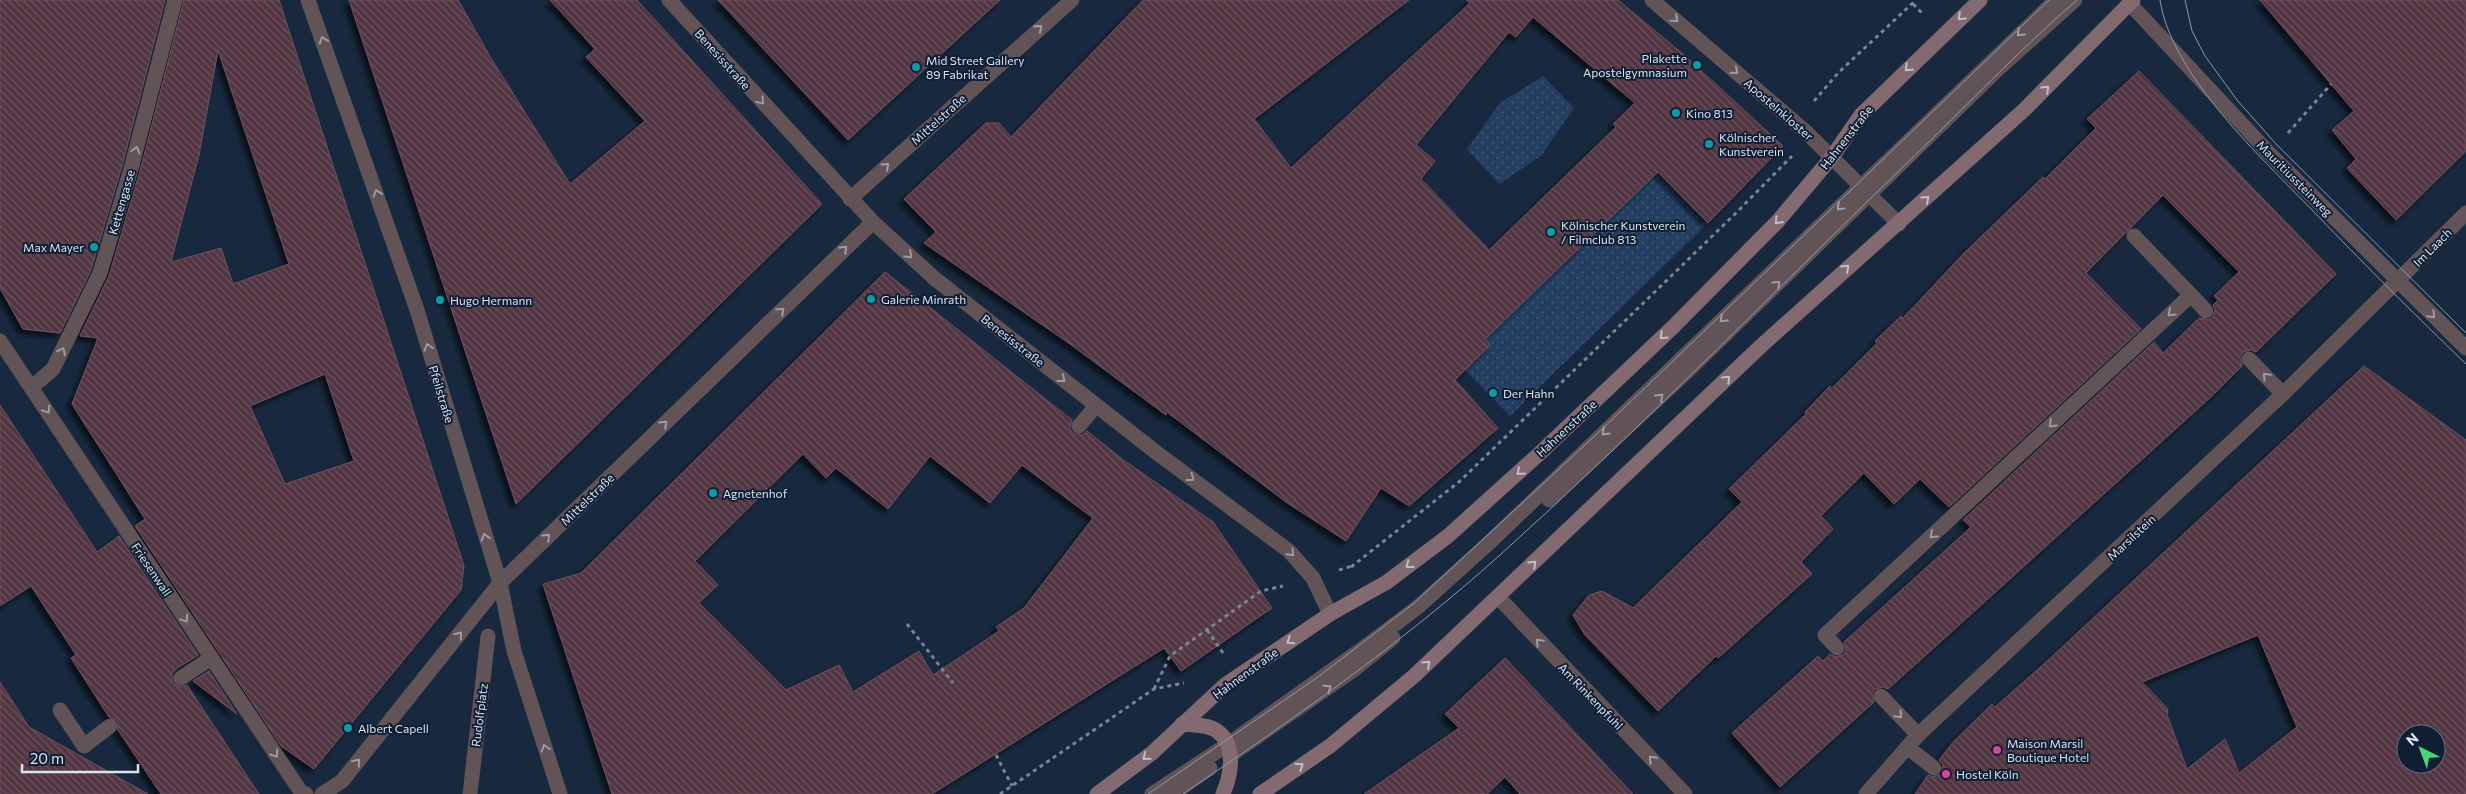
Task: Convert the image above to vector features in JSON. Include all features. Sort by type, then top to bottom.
[{"type":"main road","name":"Hahnenstraße","points":[[1097,794],[1145,758],[1225,684],[1330,614],[1387,582],[1448,536],[1539,454],[1673,327],[1778,221],[1832,157],[1861,115],[1980,0]]},
{"type":"main road","points":[[1260,794],[1330,746],[1373,712],[1498,597],[1761,346],[1862,253],[1899,224],[2024,110],[2131,2]]},
{"type":"main road","points":[[1182,724],[1206,726],[1218,731],[1229,750],[1232,761],[1223,794]]},
{"type":"street","name":"Kettengasse","points":[[32,387],[53,368],[100,273],[131,169],[175,0]]},
{"type":"street","name":"Pfeilstraße","points":[[308,0],[417,310],[500,583],[514,651],[560,794]]},
{"type":"street","name":"Benesisstraße","points":[[670,0],[873,222],[934,278],[1096,406],[1289,551],[1312,578],[1330,614]]},
{"type":"street","name":"Mittelstraße","points":[[850,199],[1072,0]]},
{"type":"street","name":"Apostelnkloster","points":[[1652,0],[1805,131],[1899,224]]},
{"type":"street","points":[[1152,794],[1229,750],[1356,668],[1449,592],[1693,366],[1865,190],[2056,0]]},
{"type":"street","points":[[1865,190],[2076,0]]},
{"type":"street","name":"Mauritiussteinweg","points":[[2131,2],[2269,153],[2466,348]]},
{"type":"street","name":"Im Laach","points":[[2399,281],[2466,213]]},
{"type":"street","name":"Mittelstraße","points":[[322,794],[342,781],[500,583],[873,222]]},
{"type":"street","points":[[2134,236],[2206,311]]},
{"type":"street","name":"Marsilstein","points":[[1866,794],[1918,735],[2283,394],[2399,281]]},
{"type":"street","points":[[1837,648],[1825,635],[2191,295]]},
{"type":"street","name":"Friesenwall","points":[[0,341],[301,792],[306,794]]},
{"type":"street","points":[[2249,359],[2283,394]]},
{"type":"street","points":[[1079,426],[1096,406]]},
{"type":"street","name":"Am Rinkenpfuhl","points":[[1498,597],[1686,794]]},
{"type":"street","name":"Rudolfplatz","points":[[470,794],[488,636]]},
{"type":"street","points":[[181,678],[211,658]]},
{"type":"street","points":[[1881,696],[1918,735]]},
{"type":"street","points":[[60,710],[84,746],[110,726]]},
{"type":"street","points":[[1907,747],[1934,768]]},
{"type":"street","points":[[1172,794],[1229,750]]},
{"type":"path","points":[[1353,566],[1460,481],[1791,158],[1805,131],[1814,101],[1839,72],[1916,0]]},
{"type":"path","points":[[2299,122],[2330,84]]},
{"type":"path","points":[[1000,794],[1154,689],[1170,656],[1261,591]]},
{"type":"path","points":[[907,624],[953,683]]},
{"type":"path","points":[[1207,630],[1218,645]]},
{"type":"path","points":[[996,754],[1012,786]]},
{"type":"shaded area","points":[[1543,76],[1574,108],[1541,156],[1499,184],[1467,149],[1500,103]]},
{"type":"shaded area","points":[[1658,172],[1708,223],[1510,416],[1465,370],[1490,345],[1485,339]]},
{"type":"building","points":[[0,0],[165,0],[122,166],[91,270],[60,333],[23,329],[0,288]]},
{"type":"building","points":[[184,0],[279,0],[464,566],[461,590],[314,769],[281,746],[135,526],[145,519],[72,404],[98,338],[80,336],[109,276],[140,171]],"holes":[[[218,50],[289,264],[233,284],[221,248],[171,262],[199,155]],[[325,374],[354,461],[285,484],[250,406]]]},
{"type":"building","points":[[349,0],[458,0],[492,60],[570,184],[645,121],[586,57],[595,49],[550,0],[637,0],[822,204],[516,504]]},
{"type":"building","points":[[718,0],[1000,0],[848,140]]},
{"type":"building","points":[[1143,0],[1409,0],[1254,119],[1291,168],[1470,3],[1466,0],[1618,0],[1683,54],[1783,146],[1708,223],[1658,172],[1485,339],[1490,345],[1455,380],[1498,428],[1409,506],[1381,488],[1346,541],[1286,502],[1167,412],[1166,415],[1070,344],[924,243],[936,232],[904,199],[986,123],[999,123],[1011,137]],"holes":[[[1533,17],[1635,103],[1613,124],[1616,127],[1489,250],[1421,179],[1435,161],[1416,145],[1509,32],[1516,37]]]},
{"type":"building","points":[[2260,0],[2466,0],[2466,151],[2396,220],[2347,168],[2356,159],[2332,130],[2354,111]]},
{"type":"building","points":[[2139,71],[2336,274],[2256,352],[2251,350],[2243,352],[2240,357],[2242,366],[2211,397],[1936,646],[1888,689],[1883,687],[1875,689],[1872,694],[1874,702],[1780,787],[1732,733],[1818,656],[1823,661],[1830,654],[1835,657],[1843,655],[1846,650],[1844,642],[1971,527],[1963,520],[2154,342],[2163,353],[2199,318],[2208,320],[2213,317],[2215,309],[2213,305],[2218,300],[2214,296],[2239,272],[2163,195],[2086,273],[2141,329],[1949,507],[1920,479],[1894,504],[1864,473],[1821,516],[1833,529],[1801,562],[1812,574],[1718,658],[1716,656],[1658,711],[1585,635],[1573,615],[1589,595],[1602,591],[1633,608],[1742,502],[1729,489],[1806,414],[1805,412],[1830,386],[1832,388],[1877,343],[1875,341],[1901,316],[1903,318],[1964,253],[2043,177],[2045,179],[2096,128],[2087,119]]},
{"type":"building","points":[[885,272],[1072,420],[1070,429],[1073,433],[1082,435],[1087,431],[1122,459],[1213,522],[1272,608],[1181,671],[1164,648],[932,794],[612,794],[543,584],[581,573]],"holes":[[[803,454],[826,478],[836,468],[888,509],[930,456],[990,503],[1022,465],[1093,518],[1024,608],[996,627],[999,631],[933,675],[919,651],[853,692],[839,665],[786,690],[699,603],[718,585],[695,561]]]},
{"type":"building","points":[[2364,366],[2466,440],[2466,794],[1915,794],[1928,775],[1933,777],[1941,774],[1943,765],[1939,760],[1953,742],[1992,704],[1995,707],[2046,662]],"holes":[[[2258,635],[2297,727],[2239,773],[2225,739],[2187,769],[2167,715],[2168,709],[2142,682]]]},
{"type":"building","points":[[0,405],[97,552],[119,536],[198,655],[176,669],[172,674],[173,683],[181,687],[187,685],[259,794],[161,794],[118,730],[118,721],[109,717],[71,658],[76,655],[31,586],[0,606]]},
{"type":"building","points":[[1505,658],[1633,794],[1520,794],[1505,777],[1487,794],[1364,794],[1459,728],[1445,714]]},
{"type":"building","points":[[209,671],[237,714],[193,681]]},
{"type":"building","points":[[0,682],[29,727],[148,794],[0,794]]},
{"type":"tram line","points":[[1148,794],[1318,677],[1413,604],[1598,433],[2049,0]]},
{"type":"tram line","points":[[1183,794],[1346,680],[1424,619],[1500,555],[1665,401],[2004,67],[2077,0]]},
{"type":"tram line","points":[[2160,0],[2168,28],[2181,57],[2200,86],[2222,114],[2269,166],[2466,364]]},
{"type":"tram line","points":[[2185,0],[2192,31],[2205,56],[2237,100],[2277,145],[2466,333]]},
{"type":"place","name":"Plakette Apostelgymnasium","points":[[1697,65]]},
{"type":"place","name":"Mid Street Gallery 89 Fabrikat","points":[[916,67]]},
{"type":"place","name":"Kino 813","points":[[1676,113]]},
{"type":"place","name":"Kölnischer Kunstverein","points":[[1709,144]]},
{"type":"place","name":"Kölnischer Kunstverein / Filmclub 813","points":[[1551,232]]},
{"type":"place","name":"Max Mayer","points":[[94,247]]},
{"type":"place","name":"Galerie Minrath","points":[[871,299]]},
{"type":"place","name":"Hugo Hermann","points":[[440,300]]},
{"type":"place","name":"Der Hahn","points":[[1493,393]]},
{"type":"place","name":"Agnetenhof","points":[[713,493]]},
{"type":"place","name":"Albert Capell","points":[[348,728]]},
{"type":"place","name":"Maison Marsil Boutique Hotel","points":[[1997,750]]},
{"type":"place","name":"Hostel Köln","points":[[1946,774]]}]
